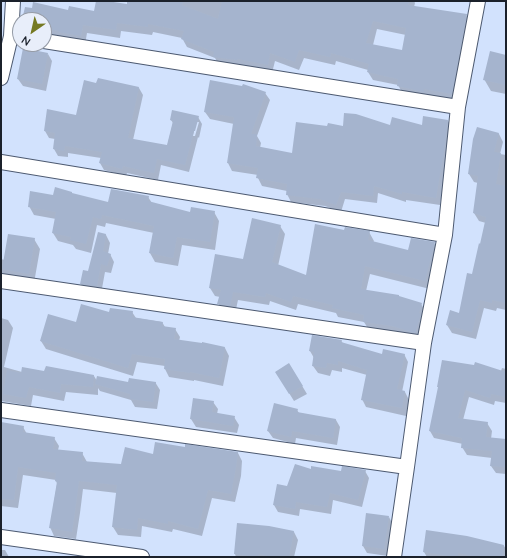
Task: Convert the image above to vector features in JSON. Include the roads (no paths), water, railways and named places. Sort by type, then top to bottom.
[{"type":"street","points":[[1,78],[11,35],[13,1]]},
{"type":"street","points":[[394,557],[424,343],[445,234],[458,107],[478,1]]},
{"type":"street","points":[[52,42],[458,107]]},
{"type":"street","points":[[1,162],[445,234]]},
{"type":"street","points":[[1,281],[424,343]]},
{"type":"street","points":[[1,410],[407,467]]},
{"type":"street","points":[[1,537],[142,557]]}]
